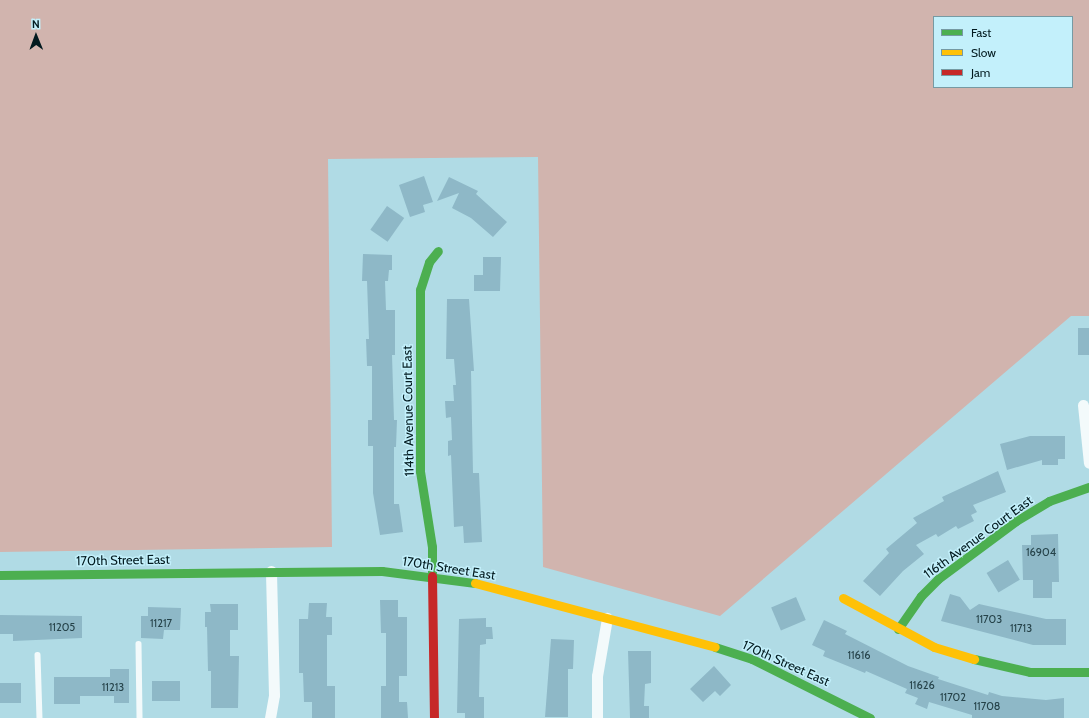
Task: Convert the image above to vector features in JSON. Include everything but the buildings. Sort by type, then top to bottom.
[{"type":"street","name":"114th Avenue Court East","points":[[434,718],[432,547],[420,471],[420,290],[429,262],[438,251]]},
{"type":"street","points":[[1083,405],[1089,463]]},
{"type":"street","name":"116th Avenue Court East","points":[[898,629],[922,596],[944,575],[1016,521],[1049,501],[1089,487]]},
{"type":"street","points":[[270,718],[274,695],[271,571]]},
{"type":"street","name":"170th Street East","points":[[0,575],[382,571],[433,576],[482,584],[694,640],[752,659],[870,718]]},
{"type":"street","points":[[843,598],[898,629],[934,647],[1009,668],[1030,672],[1089,672]]},
{"type":"street","points":[[597,718],[597,676],[608,618]]},
{"type":"lane","points":[[139,644],[140,718]]},
{"type":"lane","points":[[38,655],[40,718]]},
{"type":"shaded area","points":[[0,0],[1089,0],[1089,316],[1071,316],[720,616],[543,567],[538,157],[328,159],[332,547],[0,552]]},
{"type":"traffic: fast","points":[[432,576],[432,547],[420,471],[420,290],[429,262],[438,251]]},
{"type":"traffic: fast","points":[[898,629],[921,596],[938,579],[1016,521],[1049,501],[1089,487]]},
{"type":"traffic: fast","points":[[0,575],[382,571],[475,583]]},
{"type":"traffic: fast","points":[[715,647],[752,659],[870,718]]},
{"type":"traffic: fast","points":[[974,659],[1030,672],[1089,672]]},
{"type":"traffic: slow","points":[[475,583],[715,647]]},
{"type":"traffic: slow","points":[[843,598],[934,647],[974,659]]},
{"type":"traffic: jam","points":[[432,576],[434,718]]}]
